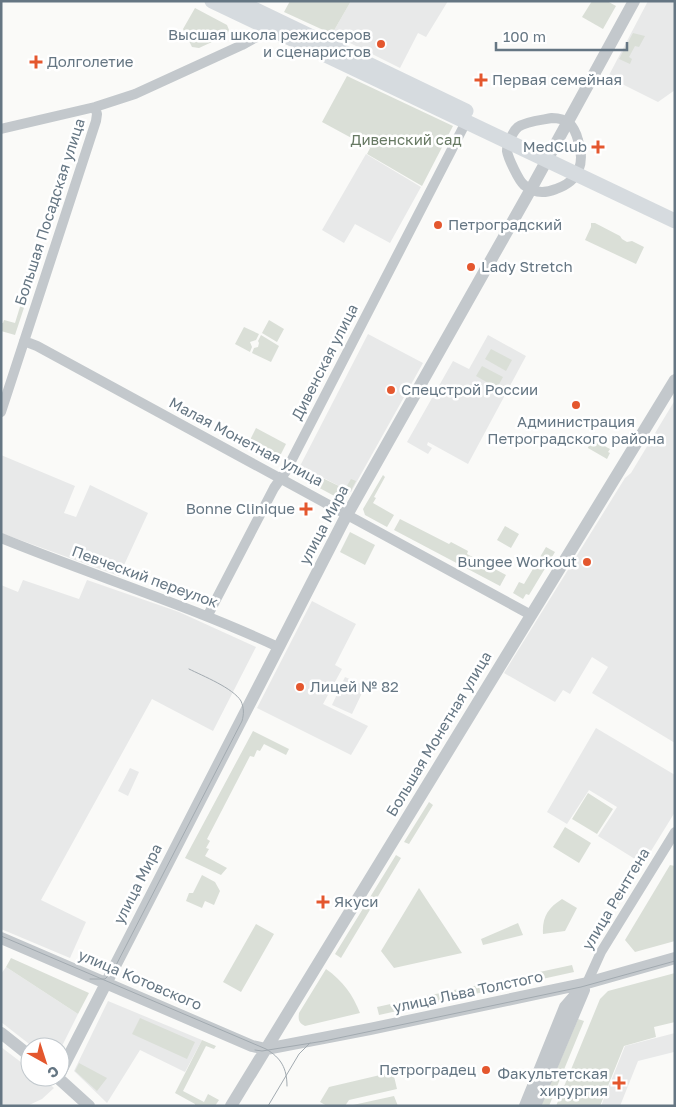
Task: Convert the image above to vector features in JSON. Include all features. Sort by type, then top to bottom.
[{"type":"main road","points":[[212,1],[466,122],[512,138]]},
{"type":"main road","points":[[238,1],[512,138],[578,169],[675,209]]},
{"type":"main road","points":[[578,169],[675,221]]},
{"type":"street","name":"улица Мира","points":[[70,1053],[347,514],[531,190],[634,1]]},
{"type":"street","points":[[2,126],[95,107],[135,94],[194,69],[252,40],[262,34],[267,28]]},
{"type":"street","name":"Большая Посадская улица","points":[[1,412],[96,121],[95,107]]},
{"type":"street","points":[[560,118],[568,122],[576,133],[582,152],[578,169],[572,180],[560,188],[547,192],[531,190],[521,181],[508,156],[507,149],[517,128],[532,122],[560,118]]},
{"type":"street","name":"Дивенская улица","points":[[208,615],[466,122]]},
{"type":"street","name":"Малая Монетная улица","points":[[24,341],[37,346],[531,614]]},
{"type":"street","name":"Большая Монетная улица","points":[[231,1106],[675,380]]},
{"type":"street","name":"Певческий переулок","points":[[1,538],[63,563],[208,615],[278,647]]},
{"type":"street","name":"улица Рентгена","points":[[535,1106],[601,952],[675,832]]},
{"type":"street","name":"улица Котовского","points":[[1,938],[252,1046],[266,1049]]},
{"type":"street","name":"улица Льва Толстого","points":[[266,1049],[361,1031],[587,983],[675,958]]},
{"type":"street","name":"улица Рентгена","points":[[525,1106],[565,1007],[587,983]]},
{"type":"street","points":[[1,1033],[20,1048]]},
{"type":"street","points":[[69,1087],[90,1106]]},
{"type":"shaded area","points":[[351,1],[448,1],[426,37],[418,33],[400,68],[332,34]]},
{"type":"shaded area","points":[[648,1],[675,1],[675,90],[658,102],[608,77]]},
{"type":"shaded area","points":[[366,154],[421,187],[390,243],[355,224],[344,243],[322,230]]},
{"type":"shaded area","points":[[368,334],[423,363],[351,492],[300,466]]},
{"type":"shaded area","points":[[488,335],[526,356],[468,464],[428,442],[427,445],[432,448],[428,454],[407,442],[453,361],[469,369]]},
{"type":"shaded area","points":[[675,400],[675,743],[592,693],[608,667],[592,657],[570,694],[563,690],[555,702],[504,673]]},
{"type":"shaded area","points":[[1,455],[75,486],[64,513],[76,517],[90,485],[148,513],[119,576],[1,533]]},
{"type":"shaded area","points":[[23,580],[79,599],[87,580],[179,612],[256,647],[213,731],[152,699],[41,900],[86,922],[70,958],[1,929],[1,585],[18,592]]},
{"type":"shaded area","name":"Лицей № 82","points":[[312,601],[356,624],[335,665],[342,669],[323,704],[368,726],[351,755],[257,708]]},
{"type":"shaded area","points":[[345,677],[363,685],[361,690],[363,691],[352,714],[332,705]]},
{"type":"shaded area","points":[[596,728],[675,775],[675,812],[643,864],[598,836],[617,807],[589,790],[567,824],[547,812]]},
{"type":"shaded area","points":[[130,768],[139,772],[128,796],[118,791]]},
{"type":"shaded area","points":[[6,967],[78,1014],[66,1037],[20,1037],[1,1022],[1,974]]},
{"type":"shaded area","points":[[108,1001],[202,1040],[185,1072],[140,1050],[107,1103],[74,1071]]},
{"type":"shaded area","name":"Факультетская хирургия","points":[[675,1033],[675,1055],[674,1052],[638,1061],[620,1106],[601,1106],[625,1046]]},
{"type":"shaded area","points":[[1,1047],[20,1061],[20,1087],[54,1088],[42,1099],[27,1106],[1,1106]]},
{"type":"green space","points":[[290,1],[351,1],[332,34],[284,12]]},
{"type":"green space","points":[[592,1],[607,1],[616,6],[603,29],[582,17]]},
{"type":"green space","points":[[195,8],[227,25],[229,30],[227,35],[199,48],[192,47],[183,29]]},
{"type":"green space","points":[[633,33],[645,36],[639,47],[635,46],[629,57],[632,59],[630,64],[619,59]]},
{"type":"green space","name":"Дивенский сад","points":[[347,76],[453,126],[422,186],[367,154],[370,148],[322,122]]},
{"type":"green space","points":[[591,223],[595,223],[620,236],[627,242],[632,241],[644,247],[636,264],[585,240]]},
{"type":"green space","points":[[39,245],[44,247],[15,335],[1,331],[1,323],[4,320],[15,323]]},
{"type":"green space","points":[[269,320],[284,329],[277,342],[262,333]]},
{"type":"green space","points":[[244,327],[259,334],[256,340],[250,342],[252,347],[250,352],[235,344]]},
{"type":"green space","points":[[261,335],[279,346],[271,362],[252,353],[254,348],[258,347]]},
{"type":"green space","points":[[491,349],[512,360],[506,371],[485,359]]},
{"type":"green space","points":[[482,366],[503,377],[497,388],[476,376]]},
{"type":"green space","points":[[256,428],[286,444],[276,464],[246,448]]},
{"type":"green space","points":[[586,436],[610,449],[607,459],[588,448],[589,443],[584,440]]},
{"type":"green space","points":[[300,467],[345,489],[351,479],[356,481],[348,496],[340,499],[299,477],[297,474]]},
{"type":"green space","points":[[383,475],[385,477],[374,497],[376,498],[373,503],[394,515],[387,527],[365,515],[363,509]]},
{"type":"green space","points":[[400,519],[449,544],[451,542],[468,551],[467,554],[506,575],[500,586],[394,530]]},
{"type":"green space","points":[[505,526],[519,534],[511,548],[497,540]]},
{"type":"green space","points":[[350,532],[375,545],[365,565],[340,552]]},
{"type":"green space","points":[[546,547],[555,552],[529,595],[526,594],[523,599],[513,593],[519,582],[524,584]]},
{"type":"green space","points":[[253,731],[289,749],[286,755],[264,744],[260,751],[257,750],[254,757],[250,756],[207,839],[210,841],[206,848],[209,849],[205,856],[227,868],[221,875],[185,858]]},
{"type":"green space","points":[[588,793],[613,809],[597,834],[572,819]]},
{"type":"green space","points":[[429,802],[433,805],[409,844],[404,842]]},
{"type":"green space","points":[[565,827],[591,843],[579,863],[553,847]]},
{"type":"green space","points":[[396,855],[401,858],[341,958],[335,954]]},
{"type":"green space","points":[[670,865],[675,866],[675,941],[635,952],[625,940]]},
{"type":"green space","points":[[631,866],[638,870],[618,904],[611,900],[619,887],[622,888],[626,882],[623,879]]},
{"type":"green space","points":[[202,875],[215,882],[220,891],[214,905],[205,901],[202,908],[186,901],[189,893],[193,893]]},
{"type":"green space","points":[[419,888],[462,953],[394,968],[381,951]]},
{"type":"green space","points":[[562,899],[577,908],[565,931],[543,934],[547,914]]},
{"type":"green space","points":[[518,923],[523,935],[483,945],[481,939]]},
{"type":"green space","points":[[256,924],[274,934],[241,992],[223,982]]},
{"type":"green space","points":[[11,958],[89,993],[78,1014],[6,967]]},
{"type":"green space","points":[[572,965],[574,972],[470,995],[469,987]]},
{"type":"green space","points":[[326,969],[338,978],[347,989],[360,1013],[305,1026],[299,1021],[299,1013]]},
{"type":"green space","points":[[675,973],[675,1022],[654,1027],[656,1037],[624,1046],[600,1106],[556,1106],[600,999],[608,991]]},
{"type":"green space","points":[[463,988],[465,996],[379,1015],[377,1007]]},
{"type":"green space","points":[[140,1018],[195,1042],[187,1059],[132,1034]]},
{"type":"green space","points":[[578,1019],[584,1021],[549,1106],[541,1106]]},
{"type":"green space","points":[[202,1040],[216,1046],[214,1049],[206,1046],[183,1091],[204,1102],[208,1094],[219,1100],[215,1106],[195,1106],[195,1104],[175,1093]]},
{"type":"green space","points":[[79,1063],[107,1078],[97,1091],[75,1071]]},
{"type":"green space","points":[[393,1072],[397,1089],[349,1100],[345,1106],[327,1106],[320,1102],[329,1087]]},
{"type":"green space","points":[[394,1096],[398,1106],[352,1106],[353,1105]]},
{"type":"tram line","points":[[90,979],[105,979],[113,971],[242,721],[243,706],[237,696],[217,683],[189,669]]},
{"type":"tram line","points":[[1,936],[266,1049],[276,1056],[282,1064],[286,1074],[287,1086]]},
{"type":"tram line","points":[[255,1050],[262,1051],[324,1041],[581,987],[675,961]]},
{"type":"tram line","points":[[268,1106],[299,1054],[310,1043]]},
{"type":"place","name":"Высшая школа режиссеров и сценаристов","points":[[381,44]]},
{"type":"place","name":"Долголетие","points":[[36,62]]},
{"type":"place","name":"Первая семейная","points":[[481,80]]},
{"type":"place","name":"MedClub","points":[[598,147]]},
{"type":"place","name":"Петроградский","points":[[438,225]]},
{"type":"place","name":"Lady Stretch","points":[[471,267]]},
{"type":"place","name":"Спецстрой России","points":[[391,390]]},
{"type":"place","name":"Администрация Петроградского района","points":[[576,405]]},
{"type":"place","name":"Bonne Clinique","points":[[306,509]]},
{"type":"place","name":"Bungee Workout","points":[[587,562]]},
{"type":"place","name":"Лицей № 82","points":[[300,687]]},
{"type":"place","name":"Якуси","points":[[323,902]]},
{"type":"place","name":"Петроградец","points":[[486,1070]]},
{"type":"place","name":"Факультетская хирургия","points":[[619,1083]]}]
